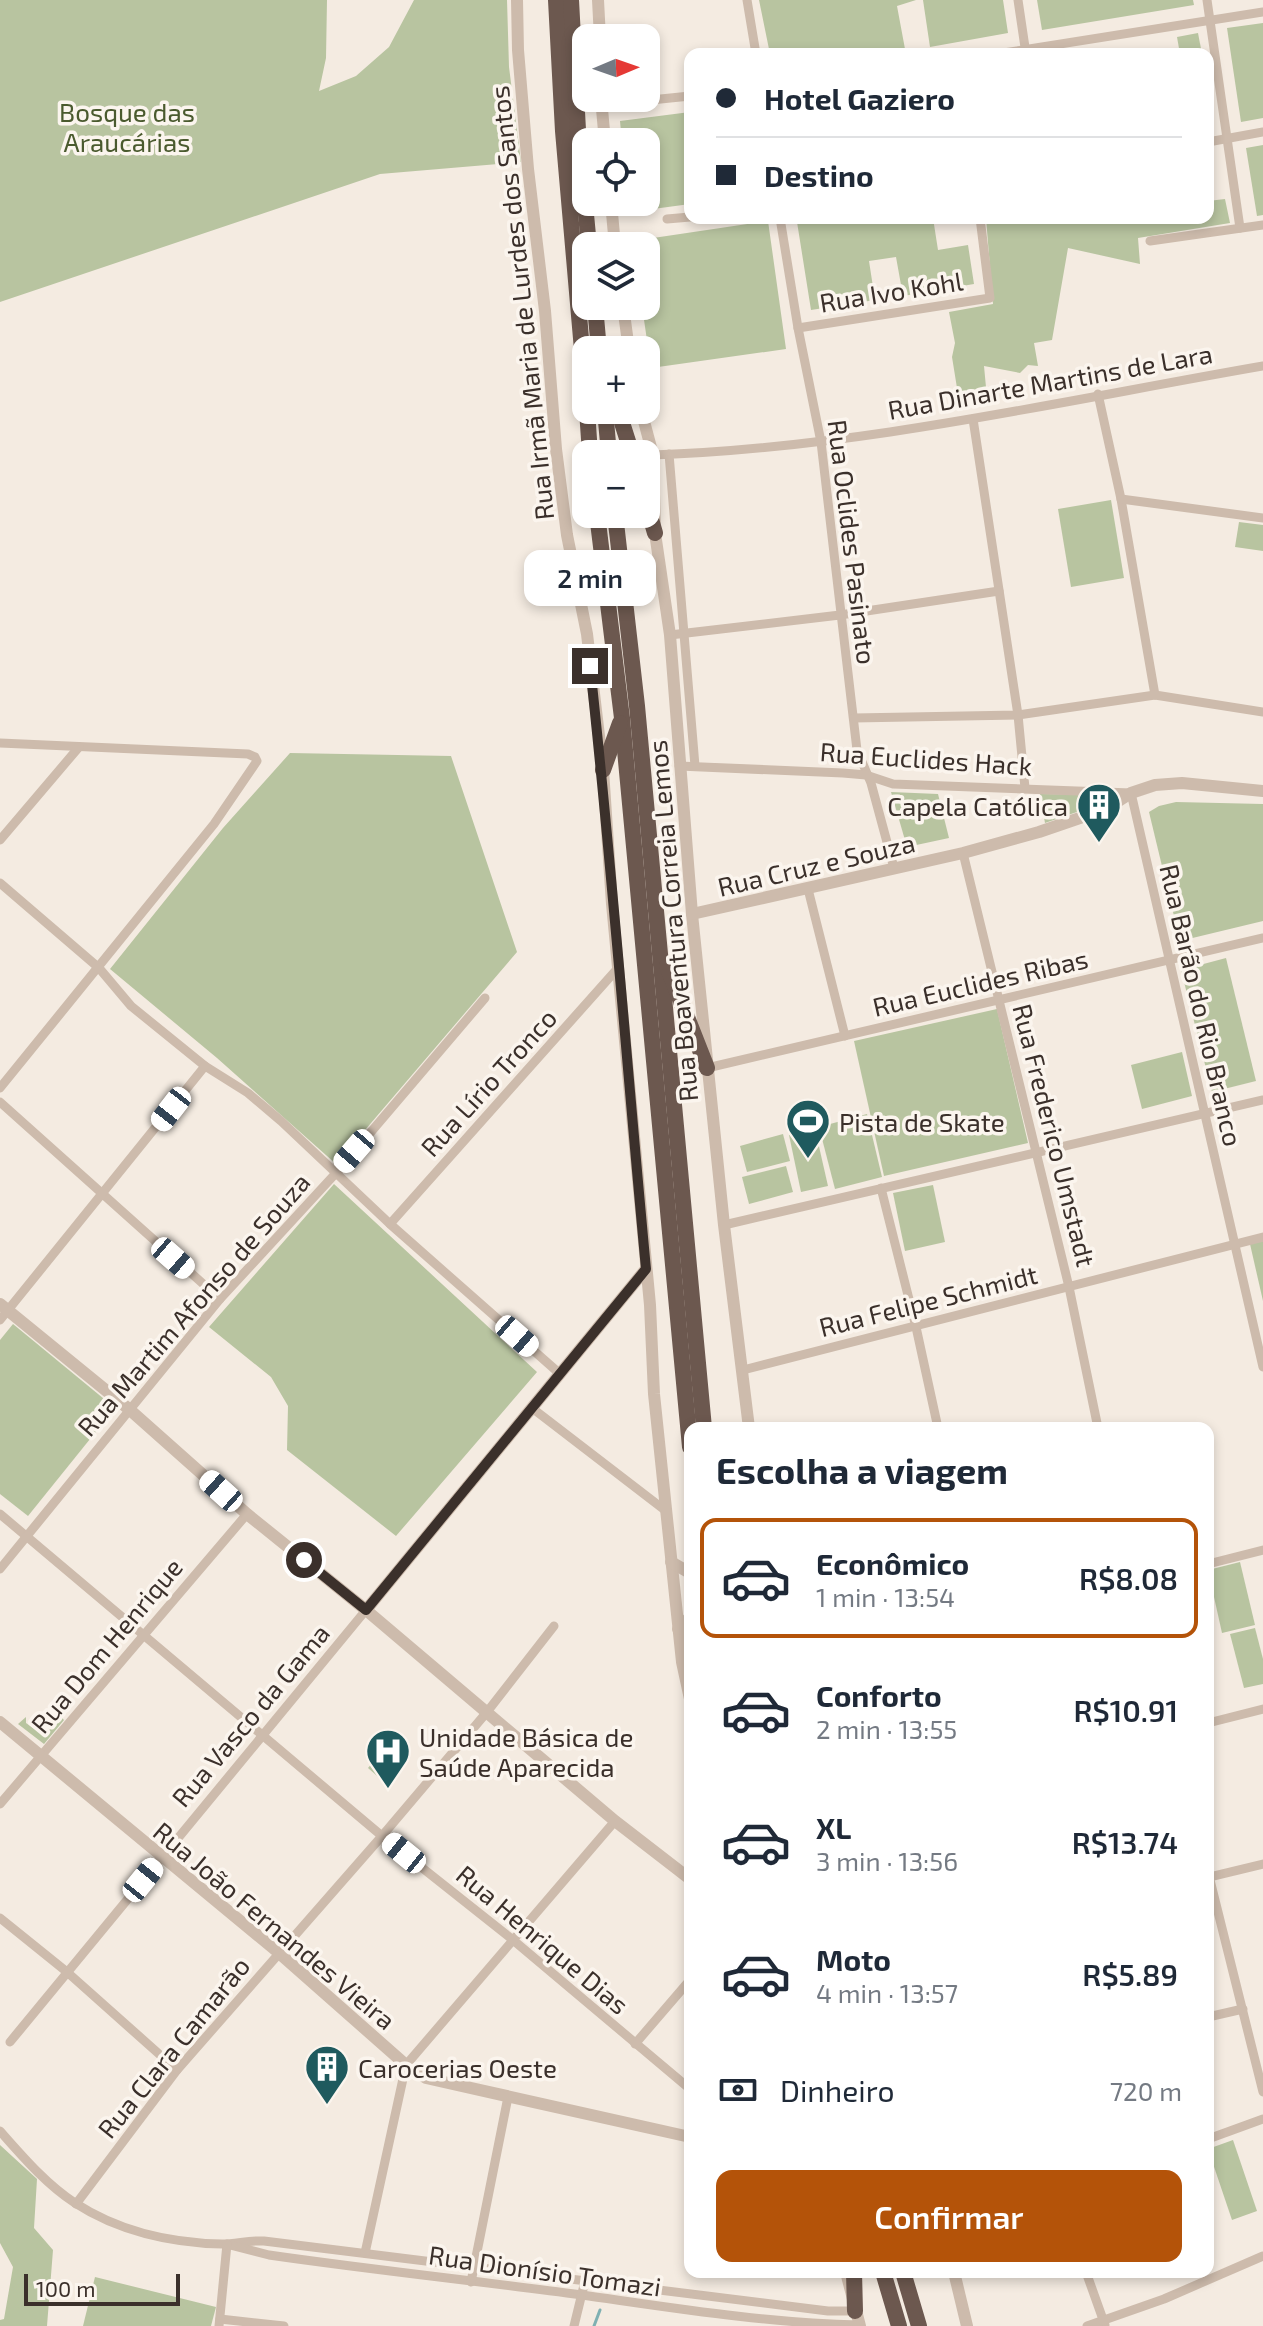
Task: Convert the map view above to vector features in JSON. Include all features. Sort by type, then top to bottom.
[{"type":"highway","points":[[556,0],[563,131],[581,336]]},
{"type":"highway","points":[[571,0],[588,232]]},
{"type":"highway","points":[[599,528],[622,718],[688,1422]]},
{"type":"highway","points":[[617,528],[637,706],[703,1422]]},
{"type":"highway","points":[[654,528],[655,533]]},
{"type":"highway","points":[[603,770],[622,718]]},
{"type":"highway","points":[[660,950],[707,1068]]},
{"type":"highway","points":[[854,2278],[858,2321]]},
{"type":"highway","points":[[885,2278],[899,2326]]},
{"type":"highway","points":[[905,2278],[919,2326]]},
{"type":"street","name":"Rua Irmã Maria de Lurdes dos Santos","points":[[517,0],[520,80],[545,311],[556,449],[567,535],[587,634],[603,770],[666,1511],[684,1664]]},
{"type":"street","points":[[598,0],[599,24]]},
{"type":"street","points":[[747,0],[755,48]]},
{"type":"street","points":[[1018,0],[1025,48]]},
{"type":"street","points":[[1207,0],[1214,48]]},
{"type":"street","points":[[1050,48],[1263,12]]},
{"type":"street","points":[[1214,49],[1240,228]]},
{"type":"street","points":[[660,98],[684,96]]},
{"type":"street","points":[[1214,141],[1263,132]]},
{"type":"street","points":[[667,219],[684,218]]},
{"type":"street","name":"Rua Oclides Pasinato","points":[[781,224],[821,442],[857,750],[871,783],[894,868]]},
{"type":"street","name":"Rua Ivo Kohl","points":[[798,328],[990,298],[981,224]]},
{"type":"street","points":[[1150,241],[1263,225]]},
{"type":"street","name":"Rua Dinarte Martins de Lara","points":[[660,455],[821,442],[973,419],[1263,366]]},
{"type":"street","points":[[1098,394],[1121,499],[1155,695]]},
{"type":"street","points":[[973,419],[1018,715],[1025,788]]},
{"type":"street","points":[[669,454],[695,766]]},
{"type":"street","points":[[1121,499],[1263,518]]},
{"type":"street","name":"Rua Boaventura Correia Lemos","points":[[655,528],[670,635],[707,1068],[748,1422]]},
{"type":"street","points":[[670,635],[840,615],[999,591]]},
{"type":"street","points":[[854,718],[1018,715],[1155,695],[1263,712]]},
{"type":"street","points":[[0,743],[248,754],[255,757],[256,765],[214,824],[0,1088]]},
{"type":"street","points":[[0,840],[79,747]]},
{"type":"street","name":"Rua Euclides Hack","points":[[679,766],[866,775],[893,784],[1131,793],[1155,785],[1182,783],[1263,791]]},
{"type":"street","name":"Rua Cruz e Souza","points":[[692,914],[963,853],[1106,809],[1131,793]]},
{"type":"street","name":"Rua Barão do Rio Branco","points":[[1131,793],[1263,1367]]},
{"type":"street","name":"Rua Frederico Umstadt","points":[[963,853],[1069,1287],[1097,1422]]},
{"type":"street","points":[[0,883],[99,968],[131,1006],[205,1066],[248,1093],[559,1373]]},
{"type":"street","points":[[808,889],[845,1036]]},
{"type":"street","name":"Rua Euclides Ribas","points":[[707,1068],[1263,938]]},
{"type":"street","name":"Rua Lírio Tronco","points":[[390,1224],[618,968]]},
{"type":"street","name":"Rua Martim Afonso de Souza","points":[[0,1569],[220,1299],[336,1173],[485,998]]},
{"type":"street","points":[[205,1066],[103,1195],[3,1312],[130,1410],[247,1514],[366,1610],[615,1821],[684,1874]]},
{"type":"street","points":[[724,1225],[1263,1100]]},
{"type":"street","points":[[0,1102],[220,1299]]},
{"type":"street","points":[[881,1188],[937,1422]]},
{"type":"street","name":"Rua Felipe Schmidt","points":[[743,1370],[1263,1237]]},
{"type":"street","name":"Rua Vasco da Gama","points":[[10,2042],[646,1269]]},
{"type":"street","points":[[532,1408],[666,1511]]},
{"type":"street","name":"Rua Henrique Dias","points":[[0,1514],[382,1836],[513,1940],[684,2084]]},
{"type":"street","name":"Rua Dom Henrique","points":[[0,1804],[247,1514]]},
{"type":"street","points":[[1214,1562],[1263,1550]]},
{"type":"street","points":[[671,1562],[684,1570]]},
{"type":"street","points":[[684,1587],[675,1597],[684,1605]]},
{"type":"street","points":[[678,1629],[684,1623]]},
{"type":"street","name":"Rua Clara Camarão","points":[[76,2204],[177,2070],[382,1836],[487,1712],[554,1626]]},
{"type":"street","points":[[1214,1721],[1263,1709]]},
{"type":"street","name":"Rua João Fernandes Vieira","points":[[0,1722],[279,1953],[406,2065],[426,2078],[684,2136]]},
{"type":"street","points":[[365,2253],[406,2065],[615,1821]]},
{"type":"street","points":[[1214,1874],[1263,1864]]},
{"type":"street","points":[[1214,1895],[1263,2092]]},
{"type":"street","points":[[0,1918],[67,1972],[177,2070]]},
{"type":"street","points":[[635,2044],[684,1987]]},
{"type":"street","points":[[1214,2016],[1243,2009]]},
{"type":"street","points":[[471,2282],[508,2097]]},
{"type":"street","points":[[1214,2137],[1263,2119]]},
{"type":"street","name":"Rua Dionísio Tomazi","points":[[0,2131],[39,2174],[76,2204],[152,2237],[227,2244],[269,2255],[666,2309],[785,2321],[858,2321]]},
{"type":"street","name":"Rua Dionísio Tomazi","points":[[227,2244],[264,2241],[365,2253],[786,2306],[858,2321]]},
{"type":"street","points":[[227,2244],[219,2323],[284,2326]]},
{"type":"street","points":[[1214,2277],[1263,2256]]},
{"type":"street","points":[[540,2290],[543,2275]]},
{"type":"street","points":[[847,2278],[858,2321]]},
{"type":"street","points":[[955,2278],[967,2326]]},
{"type":"street","points":[[1088,2278],[1104,2323]]},
{"type":"street","points":[[1087,2326],[1104,2323],[1212,2278]]},
{"type":"street","points":[[574,2326],[585,2281]]},
{"type":"street","points":[[666,2309],[671,2292]]},
{"type":"street","points":[[718,2315],[722,2298]]},
{"type":"street","points":[[785,2321],[786,2306]]},
{"type":"green space","name":"Bosque das Araucárias","points":[[0,0],[327,0],[326,58],[319,91],[356,76],[389,47],[414,0],[507,0],[509,67],[521,162],[380,174],[0,302]]},
{"type":"green space","points":[[759,0],[916,0],[897,6],[905,48],[769,48]]},
{"type":"green space","points":[[923,0],[1003,0],[1008,33],[930,47]]},
{"type":"green space","points":[[1037,0],[1193,0],[1194,5],[1042,30]]},
{"type":"green space","points":[[1263,23],[1263,118],[1241,122],[1227,28]]},
{"type":"green space","points":[[1198,33],[1201,48],[1179,48],[1177,37]]},
{"type":"green space","points":[[684,113],[684,205],[660,208],[660,128],[621,128],[620,121]]},
{"type":"green space","points":[[1263,145],[1263,215],[1257,216],[1246,148]]},
{"type":"green space","points":[[1225,199],[1230,223],[1138,238],[1140,264],[1068,248],[1052,340],[1034,343],[1038,366],[1028,365],[1020,373],[984,366],[987,398],[963,403],[952,357],[955,343],[949,312],[993,304],[986,224],[1214,224],[1214,200]]},
{"type":"green space","points":[[748,224],[768,224],[786,349],[660,367],[660,336],[646,336],[644,320],[660,320],[660,237]]},
{"type":"green space","points":[[797,224],[934,224],[938,250],[968,245],[974,284],[903,296],[896,257],[869,261],[875,300],[811,310]]},
{"type":"green space","points":[[1111,500],[1124,578],[1071,587],[1058,509]]},
{"type":"green space","points":[[1239,522],[1263,525],[1263,551],[1235,547]]},
{"type":"green space","points":[[290,753],[451,756],[517,952],[336,1164],[217,1058],[110,969],[223,828]]},
{"type":"green space","points":[[891,792],[938,794],[949,838],[907,847]]},
{"type":"green space","points":[[1040,794],[1126,795],[1045,823]]},
{"type":"green space","points":[[1176,802],[1263,804],[1263,921],[1180,941],[1149,812]]},
{"type":"green space","points":[[1226,958],[1256,1081],[1212,1092],[1181,970]]},
{"type":"green space","points":[[997,1009],[1028,1143],[884,1176],[854,1041]]},
{"type":"green space","points":[[1182,1052],[1192,1096],[1142,1109],[1131,1065]]},
{"type":"green space","points":[[867,1114],[882,1177],[835,1189],[819,1127]]},
{"type":"green space","name":"Pista de Skate","points":[[815,1129],[828,1186],[801,1192],[789,1135]]},
{"type":"green space","points":[[783,1134],[790,1161],[747,1172],[740,1146]]},
{"type":"green space","points":[[786,1166],[793,1192],[749,1204],[742,1177]]},
{"type":"green space","points":[[334,1184],[537,1372],[396,1536],[287,1450],[288,1406],[271,1377],[209,1327]]},
{"type":"green space","points":[[933,1185],[945,1242],[905,1251],[893,1193]]},
{"type":"green space","points":[[1263,1241],[1263,1301],[1250,1244]]},
{"type":"green space","points":[[13,1324],[115,1408],[28,1516],[0,1494],[0,1340]]},
{"type":"green space","points":[[1240,1562],[1255,1625],[1222,1633],[1214,1597],[1214,1568]]},
{"type":"green space","points":[[1255,1628],[1263,1659],[1263,1684],[1244,1688],[1230,1634]]},
{"type":"green space","points":[[26,1717],[26,1723],[44,1736],[61,1717],[64,1720],[44,1744],[18,1724]]},
{"type":"green space","points":[[378,1756],[393,1769],[383,1781],[368,1768]]},
{"type":"green space","points":[[1233,2140],[1257,2211],[1232,2220],[1214,2167],[1214,2147]]},
{"type":"green space","points":[[0,2145],[37,2179],[34,2228],[53,2250],[47,2326],[0,2326],[0,2320],[4,2319],[13,2267],[0,2243]]},
{"type":"green space","points":[[95,2277],[216,2307],[211,2326],[83,2326]]},
{"type":"waterway","points":[[594,2326],[600,2310]]},
{"type":"place","name":"Capela Católica","points":[[1099,844]]},
{"type":"place","name":"Pista de Skate","points":[[808,1160]]},
{"type":"place","name":"Unidade Básica de Saúde Aparecida","points":[[388,1790]]},
{"type":"place","name":"Carocerias Oeste","points":[[327,2106]]},
{"type":"route","points":[[304,1560],[366,1610],[646,1269],[612,904],[603,770],[590,666]]}]
